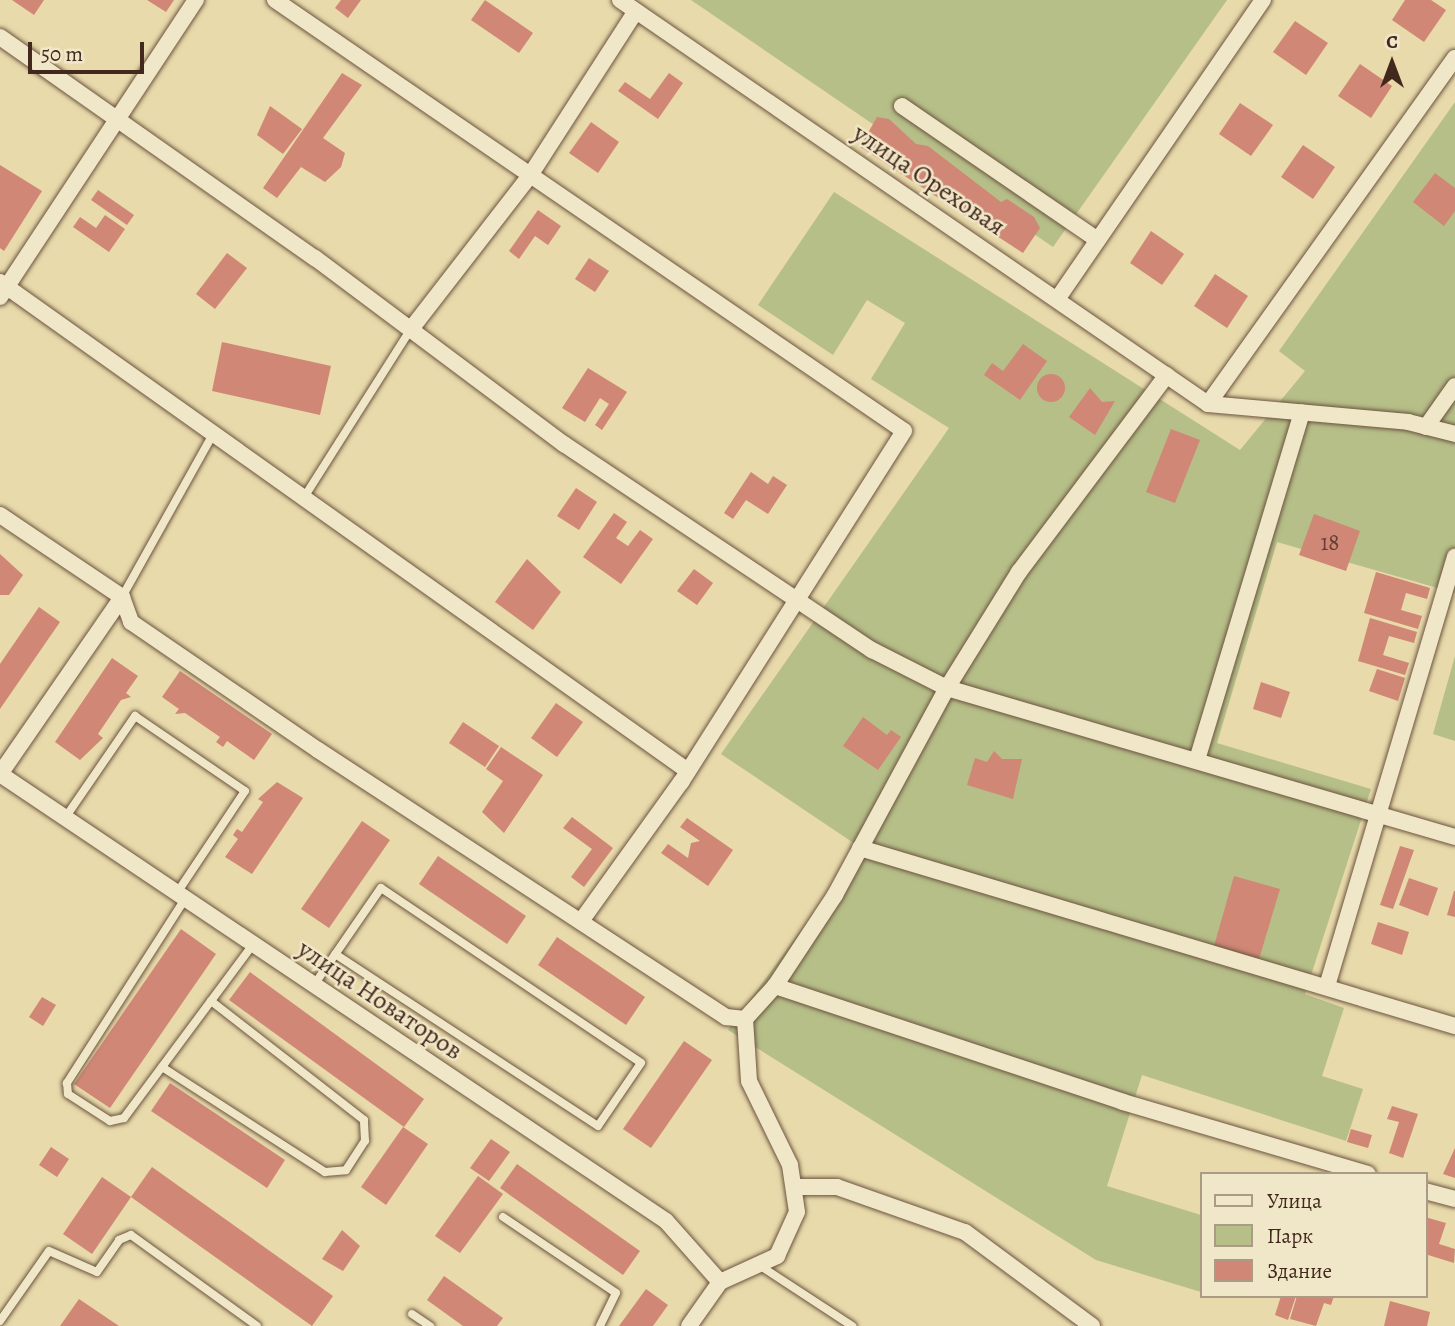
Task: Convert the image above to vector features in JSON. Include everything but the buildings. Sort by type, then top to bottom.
[{"type":"street","points":[[196,0],[122,120],[2,289],[688,771]]},
{"type":"street","points":[[275,0],[529,177],[904,431],[688,771],[581,922]]},
{"type":"street","name":"улица Ореховая","points":[[620,0],[1058,298],[1208,404]]},
{"type":"street","points":[[1058,298],[1263,0]]},
{"type":"street","points":[[411,329],[529,177],[636,11]]},
{"type":"street","points":[[0,37],[122,120],[411,329],[564,444],[872,650],[947,688],[1455,837]]},
{"type":"street","points":[[1208,404],[1455,58]]},
{"type":"street","points":[[902,106],[1098,240]]},
{"type":"street","points":[[689,1326],[720,1282],[762,1267],[791,1236],[797,1187],[749,1081],[745,1019],[775,986],[860,848],[947,688],[1019,572],[1167,375]]},
{"type":"street","points":[[1426,427],[1455,386]]},
{"type":"street","points":[[1208,404],[1426,427],[1455,435]]},
{"type":"street","points":[[1196,760],[1302,413]]},
{"type":"street","points":[[0,515],[122,597],[131,622],[726,1017],[745,1019]]},
{"type":"street","points":[[1327,986],[1455,557]]},
{"type":"street","points":[[0,774],[122,597]]},
{"type":"street","name":"улица Новаторов","points":[[0,774],[666,1222],[720,1282]]},
{"type":"street","points":[[860,848],[1455,1026]]},
{"type":"street","points":[[775,986],[1098,1094],[1361,1172]]},
{"type":"street","points":[[797,1187],[837,1187],[965,1232],[1093,1326]]},
{"type":"street","points":[[1427,1192],[1455,1199]]},
{"type":"lane","points":[[303,499],[411,329]]},
{"type":"lane","points":[[122,597],[212,434]]},
{"type":"lane","points":[[65,818],[135,716],[245,791],[65,1088],[118,1121],[162,1067],[253,944]]},
{"type":"lane","points":[[314,985],[335,954],[381,888],[641,1063],[598,1126],[335,954]]},
{"type":"lane","points":[[162,1067],[325,1172],[346,1170],[365,1141],[364,1120],[211,1001]]},
{"type":"lane","points":[[503,1217],[616,1293],[600,1326]]},
{"type":"lane","points":[[6,1326],[0,1322],[50,1251],[97,1272],[119,1240],[131,1235],[257,1326]]},
{"type":"lane","points":[[762,1267],[852,1326]]},
{"type":"lane","points":[[412,1314],[430,1326]]},
{"type":"green space","points":[[691,0],[1227,0],[1053,247]]},
{"type":"green space","points":[[1455,102],[1455,593],[1277,542],[1217,743],[1371,789],[1305,994],[1344,1008],[1322,1076],[1363,1089],[1346,1141],[1142,1075],[1107,1186],[1200,1215],[1200,1292],[1096,1260],[728,1030],[861,848],[721,754],[949,428],[871,379],[905,323],[867,300],[833,355],[758,305],[834,192],[1240,450],[1305,371],[1279,351]]},
{"type":"green space","points":[[1455,656],[1455,741],[1433,734]]}]
